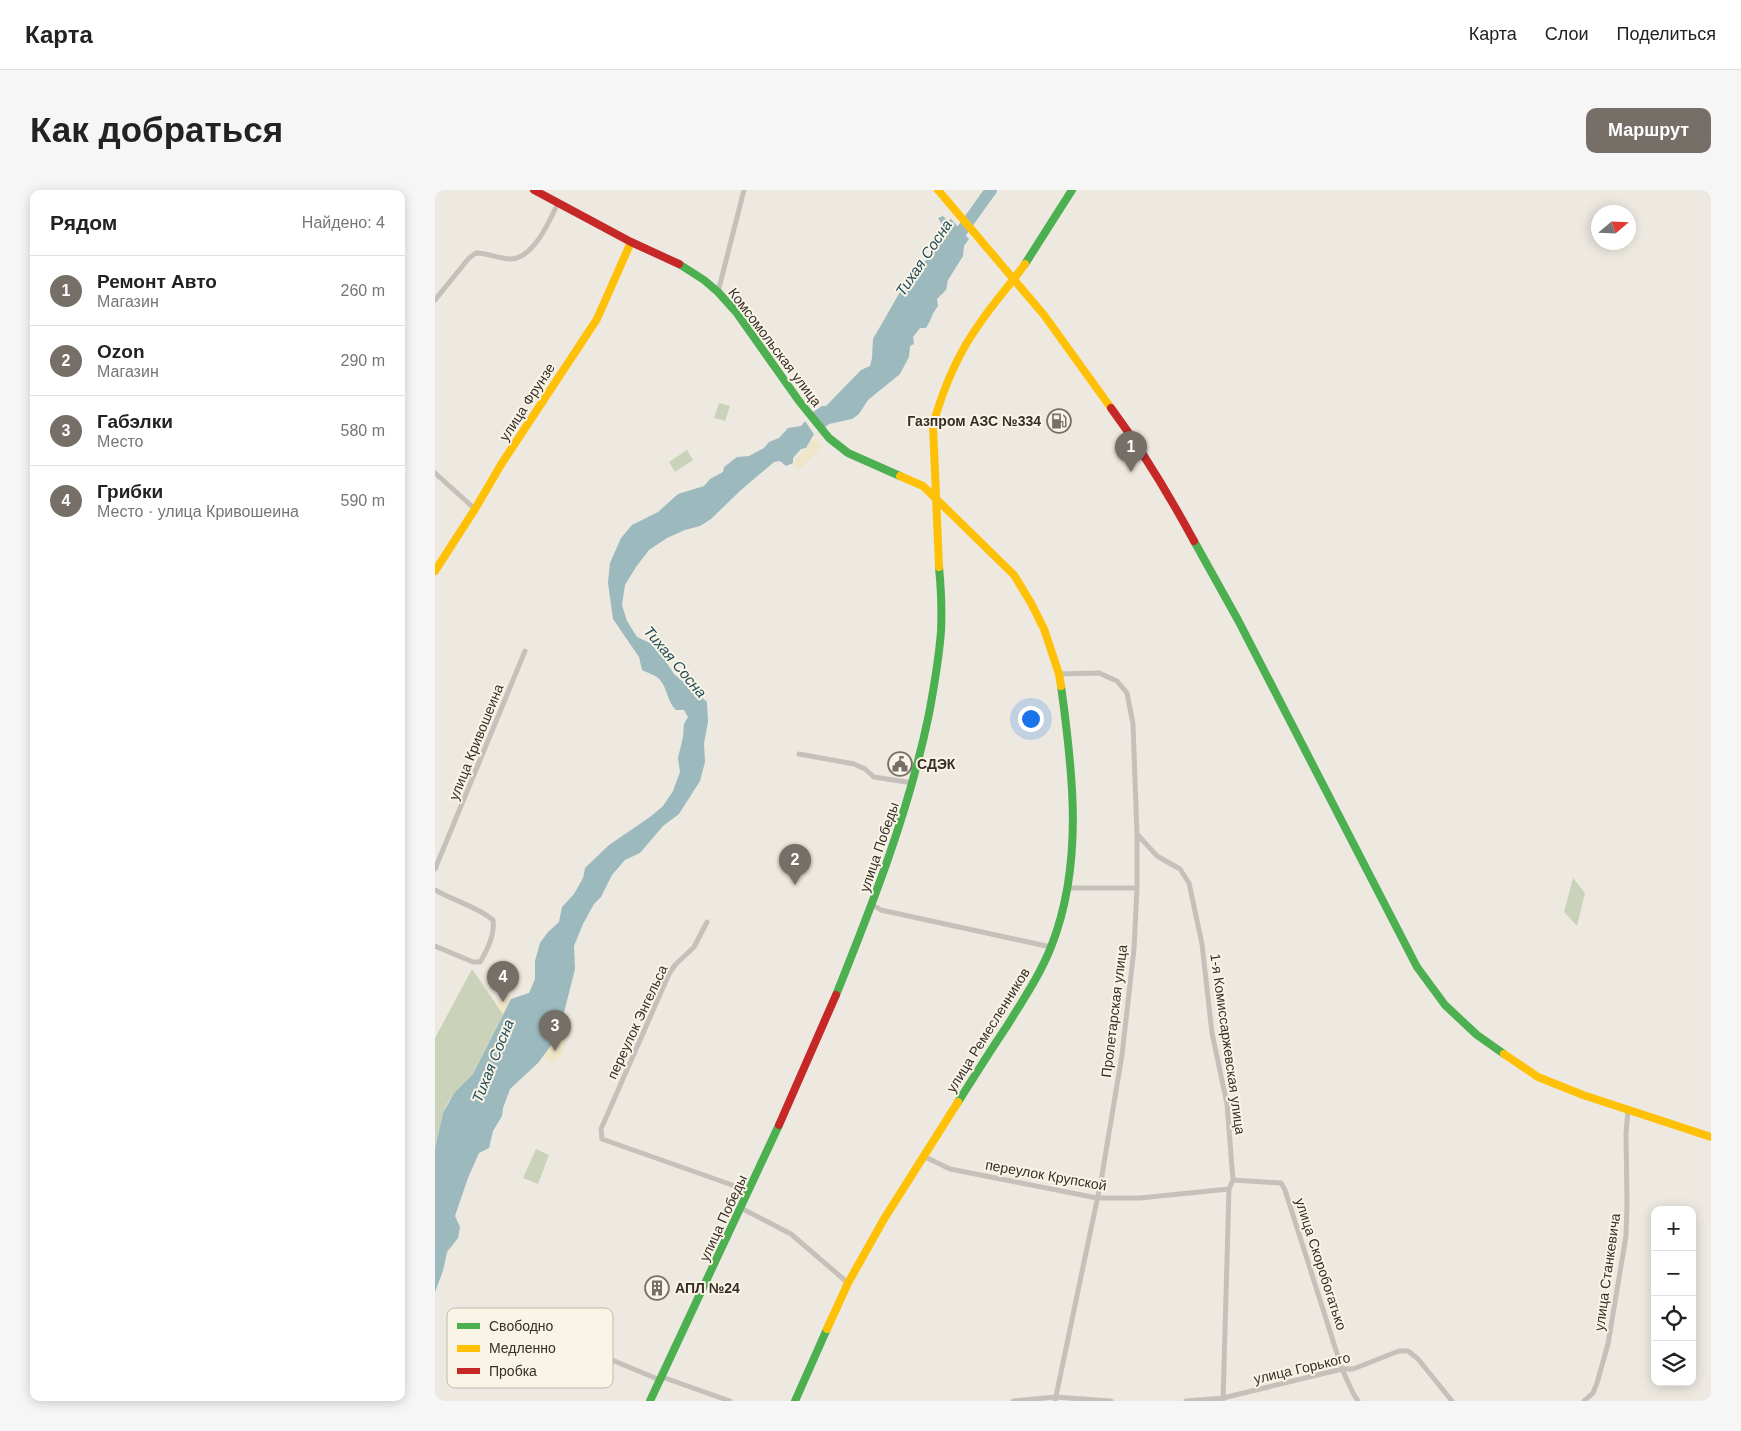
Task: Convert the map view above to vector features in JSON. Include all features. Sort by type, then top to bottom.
[{"type":"main road","name":"Комсомольская улица","points":[[534,190],[631,242],[679,264],[704,280],[736,312],[799,401],[829,438],[848,453],[923,486],[937,498]]},
{"type":"main road","points":[[938,190],[1044,315],[1133,438],[1175,506],[1238,620],[1417,967],[1445,1005],[1477,1035],[1538,1077],[1628,1110],[1711,1137]]},
{"type":"main road","name":"улица Победы","points":[[650,1401],[811,1056],[873,905],[893,849],[913,783],[926,731],[940,640],[941,600],[933,426],[938,404],[975,328],[1015,279],[1037,248],[1072,190]]},
{"type":"main road","name":"улица Фрунзе","points":[[435,571],[507,455],[597,319],[631,242]]},
{"type":"main road","name":"улица Ремесленников","points":[[795,1401],[848,1283],[923,1156],[1033,985],[1051,947],[1064,906],[1071,864],[1073,799],[1069,742],[1059,674],[1044,629],[1014,575],[937,498]]},
{"type":"street","points":[[718,292],[744,190]]},
{"type":"street","points":[[435,300],[476,252],[509,259],[517,258],[530,250],[550,220],[558,203]]},
{"type":"street","points":[[435,473],[475,509]]},
{"type":"street","name":"улица Кривошеина","points":[[435,869],[525,651]]},
{"type":"street","name":"Пролетарская улица","points":[[1055,1399],[1097,1198],[1122,1055],[1134,949],[1137,888],[1133,724],[1127,693],[1117,681],[1099,673],[1059,674]]},
{"type":"street","points":[[799,754],[854,764],[865,769],[874,777],[913,783]]},
{"type":"street","name":"1-я Комиссаржевская улица","points":[[1137,834],[1157,856],[1180,869],[1189,883],[1202,944],[1212,1033],[1227,1104],[1233,1180],[1229,1189],[1223,1400]]},
{"type":"street","points":[[1067,888],[1137,888]]},
{"type":"street","points":[[435,890],[483,912],[493,920],[494,928],[486,952],[480,962],[473,962],[435,946]]},
{"type":"street","points":[[873,905],[881,910],[1051,947]]},
{"type":"street","name":"переулок Энгельса","points":[[707,922],[694,947],[675,965],[669,974],[601,1129],[602,1139],[749,1192]]},
{"type":"street","name":"улица Станкевича","points":[[1584,1401],[1593,1393],[1608,1344],[1626,1236],[1626,1133],[1628,1110]]},
{"type":"street","name":"переулок Крупской","points":[[923,1156],[950,1169],[1097,1198],[1140,1198],[1229,1189]]},
{"type":"street","name":"улица Скоробогатько","points":[[1233,1180],[1281,1183],[1285,1190],[1343,1369],[1358,1401]]},
{"type":"street","points":[[741,1208],[791,1234],[848,1283]]},
{"type":"street","name":"улица Горького","points":[[1185,1401],[1223,1400],[1343,1369],[1353,1369],[1399,1351],[1408,1351],[1418,1358],[1452,1401]]},
{"type":"street","points":[[613,1360],[730,1401]]},
{"type":"street","points":[[1013,1401],[1055,1399],[1111,1401]]},
{"type":"green space","points":[[719,403],[730,406],[725,421],[714,418]]},
{"type":"green space","points":[[687,450],[693,460],[675,472],[669,462]]},
{"type":"green space","points":[[1573,878],[1585,893],[1577,926],[1564,912]]},
{"type":"green space","points":[[472,969],[503,1014],[473,1074],[454,1093],[448,1102],[443,1113],[435,1149],[435,1038]]},
{"type":"green space","points":[[536,1149],[549,1155],[538,1184],[523,1178]]},
{"type":"sand","points":[[815,438],[821,447],[799,470],[793,463]]},
{"type":"sand","points":[[506,992],[511,999],[503,1014],[496,1005],[503,993]]},
{"type":"sand","points":[[558,1036],[566,1043],[562,1054],[551,1064],[543,1056]]},
{"type":"water","points":[[943,216],[948,221],[951,219],[969,239],[964,246],[963,256],[948,280],[946,290],[937,299],[938,306],[928,325],[926,328],[920,328],[913,337],[914,344],[910,346],[909,357],[900,374],[868,400],[859,414],[852,419],[829,424],[822,430],[810,414],[822,406],[826,406],[861,370],[870,366],[873,339],[900,292],[909,281],[915,280],[938,243],[942,231],[938,218]]},
{"type":"water","points":[[805,421],[814,434],[806,448],[801,449],[793,458],[793,463],[786,466],[780,461],[774,462],[711,519],[700,526],[667,538],[649,550],[625,585],[622,605],[627,621],[637,637],[650,643],[661,654],[674,674],[707,702],[708,722],[704,743],[705,762],[700,781],[679,814],[663,826],[640,853],[625,860],[612,875],[601,897],[594,904],[583,924],[574,946],[575,969],[558,1036],[538,1063],[510,1089],[502,1116],[493,1131],[489,1148],[479,1153],[455,1216],[460,1227],[458,1238],[447,1252],[443,1271],[435,1292],[435,1149],[443,1113],[454,1093],[473,1074],[511,999],[529,993],[535,979],[535,961],[540,943],[559,922],[562,907],[574,894],[583,878],[585,868],[609,845],[663,806],[673,791],[680,772],[678,758],[684,724],[688,717],[684,710],[676,710],[673,707],[659,679],[642,670],[639,657],[613,619],[608,583],[610,563],[621,538],[632,525],[658,512],[678,494],[704,486],[710,479],[723,472],[724,467],[737,457],[749,456],[764,448],[769,442],[779,438],[788,428],[801,426]]},
{"type":"waterway","name":"Тихая Сосна","points":[[953,243],[991,190]]},
{"type":"traffic: fast","points":[[1025,264],[1072,190]]},
{"type":"traffic: fast","points":[[679,264],[704,280],[736,312],[799,401],[829,438],[848,453],[900,476]]},
{"type":"traffic: fast","points":[[1194,541],[1238,620],[1417,967],[1445,1005],[1477,1035],[1504,1054]]},
{"type":"traffic: fast","points":[[836,995],[889,856],[921,750],[938,662],[941,623],[939,567]]},
{"type":"traffic: fast","points":[[958,1102],[1036,977],[1047,957],[1061,915],[1072,851],[1073,818],[1072,784],[1061,686]]},
{"type":"traffic: fast","points":[[650,1401],[779,1125]]},
{"type":"traffic: fast","points":[[795,1401],[827,1329]]},
{"type":"traffic: slow","points":[[938,190],[1044,315],[1111,408]]},
{"type":"traffic: slow","points":[[435,571],[502,463],[597,319],[631,242]]},
{"type":"traffic: slow","points":[[939,567],[933,425],[941,398],[958,359],[985,315],[1025,264]]},
{"type":"traffic: slow","points":[[900,476],[923,486],[1014,575],[1044,629],[1059,674],[1061,686]]},
{"type":"traffic: slow","points":[[1504,1054],[1538,1077],[1583,1095],[1711,1137]]},
{"type":"traffic: slow","points":[[827,1329],[848,1283],[884,1219],[958,1102]]},
{"type":"traffic: jam","points":[[534,190],[631,242],[679,264]]},
{"type":"traffic: jam","points":[[1111,408],[1155,473],[1194,541]]},
{"type":"traffic: jam","points":[[779,1125],[836,995]]},
{"type":"place","name":"Газпром АЗС №334","points":[[1059,421]]},
{"type":"place","name":"Ремонт Авто","points":[[1131,472]]},
{"type":"place","name":"СДЭК","points":[[900,764]]},
{"type":"place","name":"Ozon","points":[[795,885]]},
{"type":"place","name":"Грибки","points":[[503,1002]]},
{"type":"place","name":"Габэлки","points":[[555,1051]]},
{"type":"place","name":"АПЛ №24","points":[[657,1288]]}]
